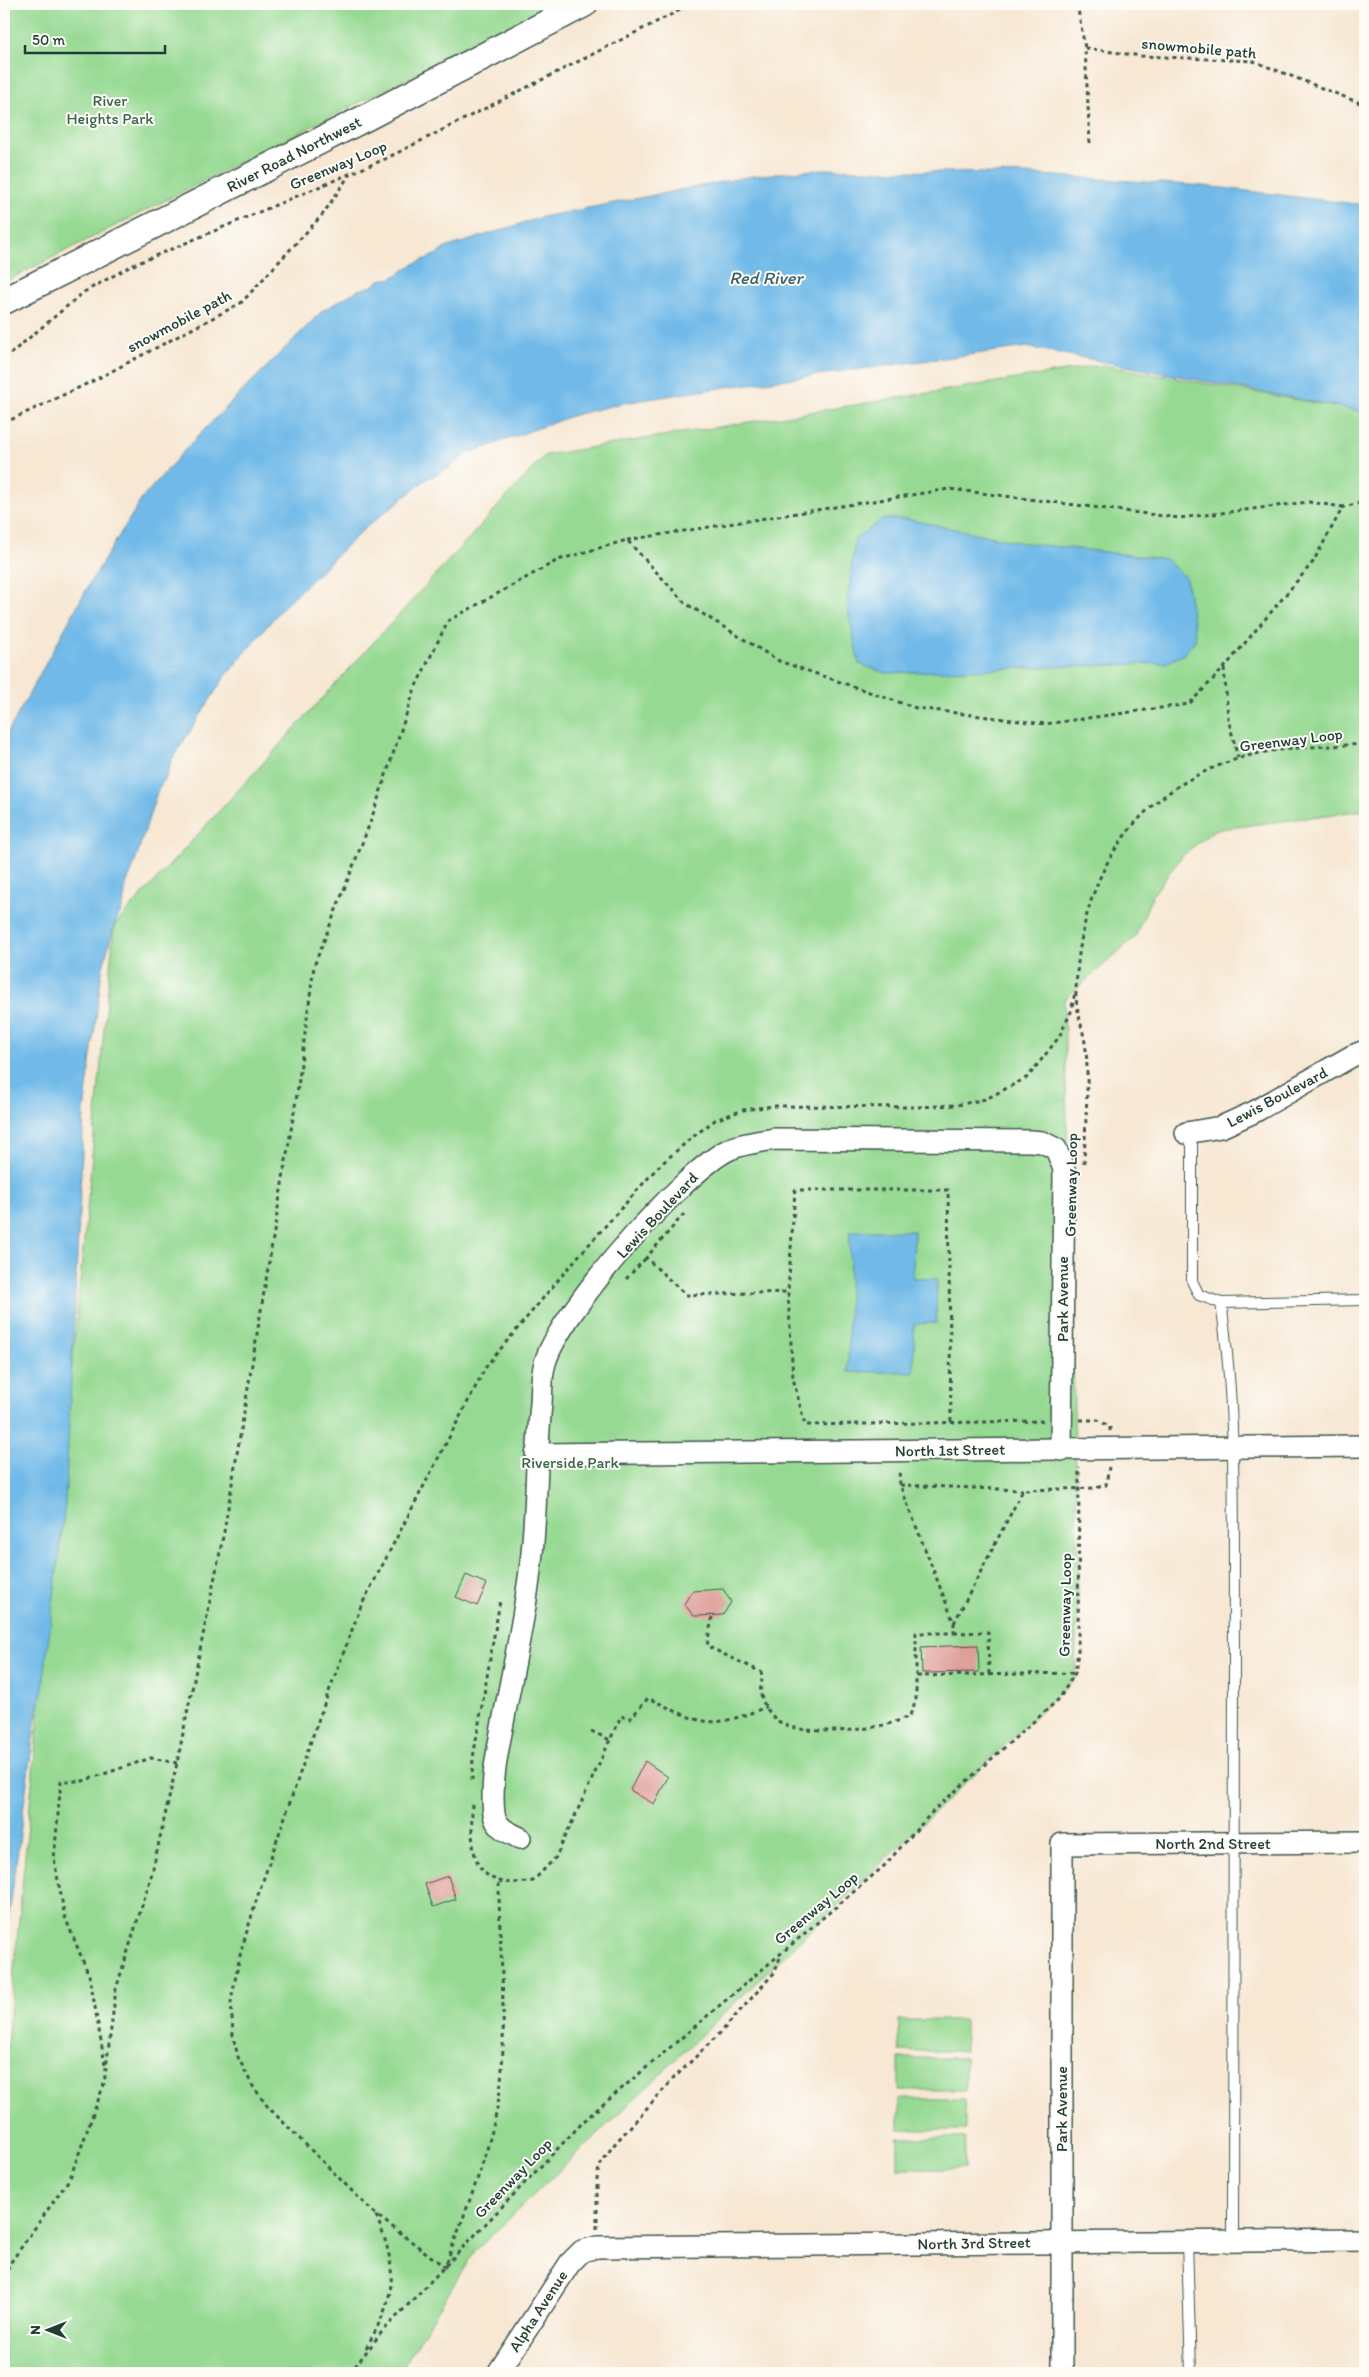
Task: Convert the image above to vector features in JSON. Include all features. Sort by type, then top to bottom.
[{"type":"street","name":"River Road Northwest","points":[[4,301],[367,117],[584,4]]},
{"type":"street","name":"Lewis Boulevard","points":[[1186,1133],[1230,1124],[1365,1051]]},
{"type":"street","name":"Lewis Boulevard","points":[[520,1838],[496,1823],[494,1812],[495,1765],[532,1552],[536,1454],[545,1363],[556,1336],[602,1274],[666,1202],[707,1164],[730,1150],[748,1143],[774,1139],[1031,1141],[1042,1142],[1056,1149]]},
{"type":"street","name":"Park Avenue","points":[[1056,1149],[1064,1169],[1071,1420],[1070,1450]]},
{"type":"street","name":"North 1st Street","points":[[536,1454],[1365,1446]]},
{"type":"street","name":"North 2nd Street","points":[[1062,1844],[1365,1842]]},
{"type":"street","name":"Park Avenue","points":[[1062,1844],[1062,2373]]},
{"type":"street","name":"North 3rd Street","points":[[590,2249],[1233,2240],[1365,2240]]},
{"type":"street","name":"Alpha Avenue","points":[[498,2373],[570,2263],[590,2249]]},
{"type":"lane","points":[[1186,1133],[1192,1146],[1192,1281],[1199,1296],[1221,1303],[1365,1300]]},
{"type":"lane","points":[[1221,1303],[1229,1358],[1232,1446],[1235,1843],[1233,2240]]},
{"type":"lane","points":[[1187,2241],[1190,2373]]},
{"type":"path","name":"Greenway Loop","points":[[4,359],[84,292],[131,266],[385,159],[692,4]]},
{"type":"path","points":[[1077,4],[1085,48],[1090,144]]},
{"type":"path","name":"snowmobile path","points":[[1085,48],[1141,56],[1253,61],[1365,105]]},
{"type":"path","name":"snowmobile path","points":[[4,423],[95,380],[241,302],[324,214],[350,174]]},
{"type":"path","points":[[4,2277],[11,2262],[70,2178],[104,2084],[116,1989],[151,1878],[178,1763],[224,1532],[297,1094],[314,966],[370,823],[415,688],[448,621],[558,560],[627,540],[949,489],[1180,518],[1309,502],[1343,507],[1365,502]]},
{"type":"path","points":[[627,540],[685,603],[779,661],[916,708],[1046,724],[1189,704],[1224,668],[1313,562],[1343,507]]},
{"type":"path","points":[[1224,668],[1228,718],[1238,758]]},
{"type":"path","name":"Greenway Loop","points":[[1084,1171],[1086,1051],[1075,992],[1083,929],[1092,894],[1107,860],[1144,813],[1184,783],[1212,768],[1238,758],[1282,751],[1365,744]]},
{"type":"path","points":[[900,1485],[1023,1490],[1106,1485],[1112,1449],[1110,1427],[1098,1420],[805,1425],[793,1378],[788,1292],[795,1190],[948,1190],[951,1422]]},
{"type":"path","points":[[620,1284],[646,1258],[685,1213]]},
{"type":"path","points":[[646,1258],[686,1295],[788,1292]]},
{"type":"path","name":"Greenway Loop","points":[[350,2373],[362,2356],[587,2118],[884,1866],[934,1810],[1059,1699],[1075,1673],[1078,1651],[1080,1612],[1078,1488],[1070,1450],[1071,1420],[1080,1410]]},
{"type":"path","points":[[899,1451],[900,1485],[954,1622],[954,1632]]},
{"type":"path","points":[[954,1622],[1023,1490]]},
{"type":"path","points":[[712,1617],[708,1646],[761,1672],[764,1680],[760,1693],[766,1707],[776,1720],[789,1728],[844,1730],[894,1723],[904,1719],[914,1709],[917,1676],[916,1633],[988,1632],[988,1674]]},
{"type":"path","points":[[917,1676],[1075,1673]]},
{"type":"path","points":[[591,1731],[610,1740],[621,1716],[630,1718],[648,1698],[695,1720],[715,1723],[740,1718],[766,1707]]},
{"type":"path","points":[[106,2070],[90,1978],[65,1917],[54,1859],[61,1781],[84,1781],[151,1758],[178,1763]]},
{"type":"path","points":[[445,2267],[492,2131],[501,2082],[503,2043],[499,1883]]},
{"type":"path","points":[[590,2249],[599,2167],[612,2147],[674,2078],[721,2032],[774,1973],[781,1954]]},
{"type":"path","points":[[362,2356],[381,2322],[389,2296],[392,2267],[387,2243],[374,2213]]},
{"type":"green space","name":"River Heights Park","points":[[4,4],[554,4],[4,282]]},
{"type":"green space","name":"Riverside Park","points":[[1102,365],[1365,412],[1365,810],[1214,830],[1182,856],[1152,896],[1135,937],[1064,1000],[1078,1570],[1075,1678],[474,2252],[399,2373],[4,2373],[4,2076],[114,926],[545,455]]},
{"type":"green space","points":[[899,2020],[965,2020],[965,2051],[899,2051]]},
{"type":"green space","points":[[899,2058],[965,2058],[965,2090],[899,2090]]},
{"type":"green space","points":[[899,2099],[965,2099],[965,2130],[899,2130]]},
{"type":"green space","points":[[898,2138],[965,2138],[965,2169],[898,2169]]},
{"type":"water","name":"Red River","points":[[822,169],[1026,174],[1205,186],[1365,205],[1365,412],[1027,347],[726,387],[623,403],[574,415],[467,454],[448,469],[428,478],[364,529],[282,608],[224,678],[171,761],[167,776],[158,789],[133,868],[126,884],[123,906],[114,926],[102,971],[84,1111],[65,1504],[43,1688],[36,1716],[4,1953],[4,744],[7,734],[91,581],[143,497],[192,442],[322,311],[358,290],[373,286],[379,280],[392,278],[445,248],[542,217],[752,176]]},
{"type":"water","points":[[883,519],[907,519],[1017,542],[1165,559],[1186,578],[1196,639],[1184,654],[1166,663],[886,673],[859,664],[847,606],[855,539]]},
{"type":"water","points":[[850,1231],[914,1231],[913,1278],[937,1279],[936,1323],[914,1324],[914,1372],[848,1372]]},
{"type":"building","points":[[466,1575],[487,1584],[477,1606],[456,1597]]},
{"type":"building","points":[[723,1589],[731,1602],[723,1615],[694,1616],[684,1604],[692,1591]]},
{"type":"building","points":[[978,1645],[979,1672],[922,1673],[921,1647]]},
{"type":"building","points":[[645,1761],[668,1777],[654,1804],[630,1790]]},
{"type":"building","points":[[448,1876],[456,1899],[433,1907],[425,1884]]}]
